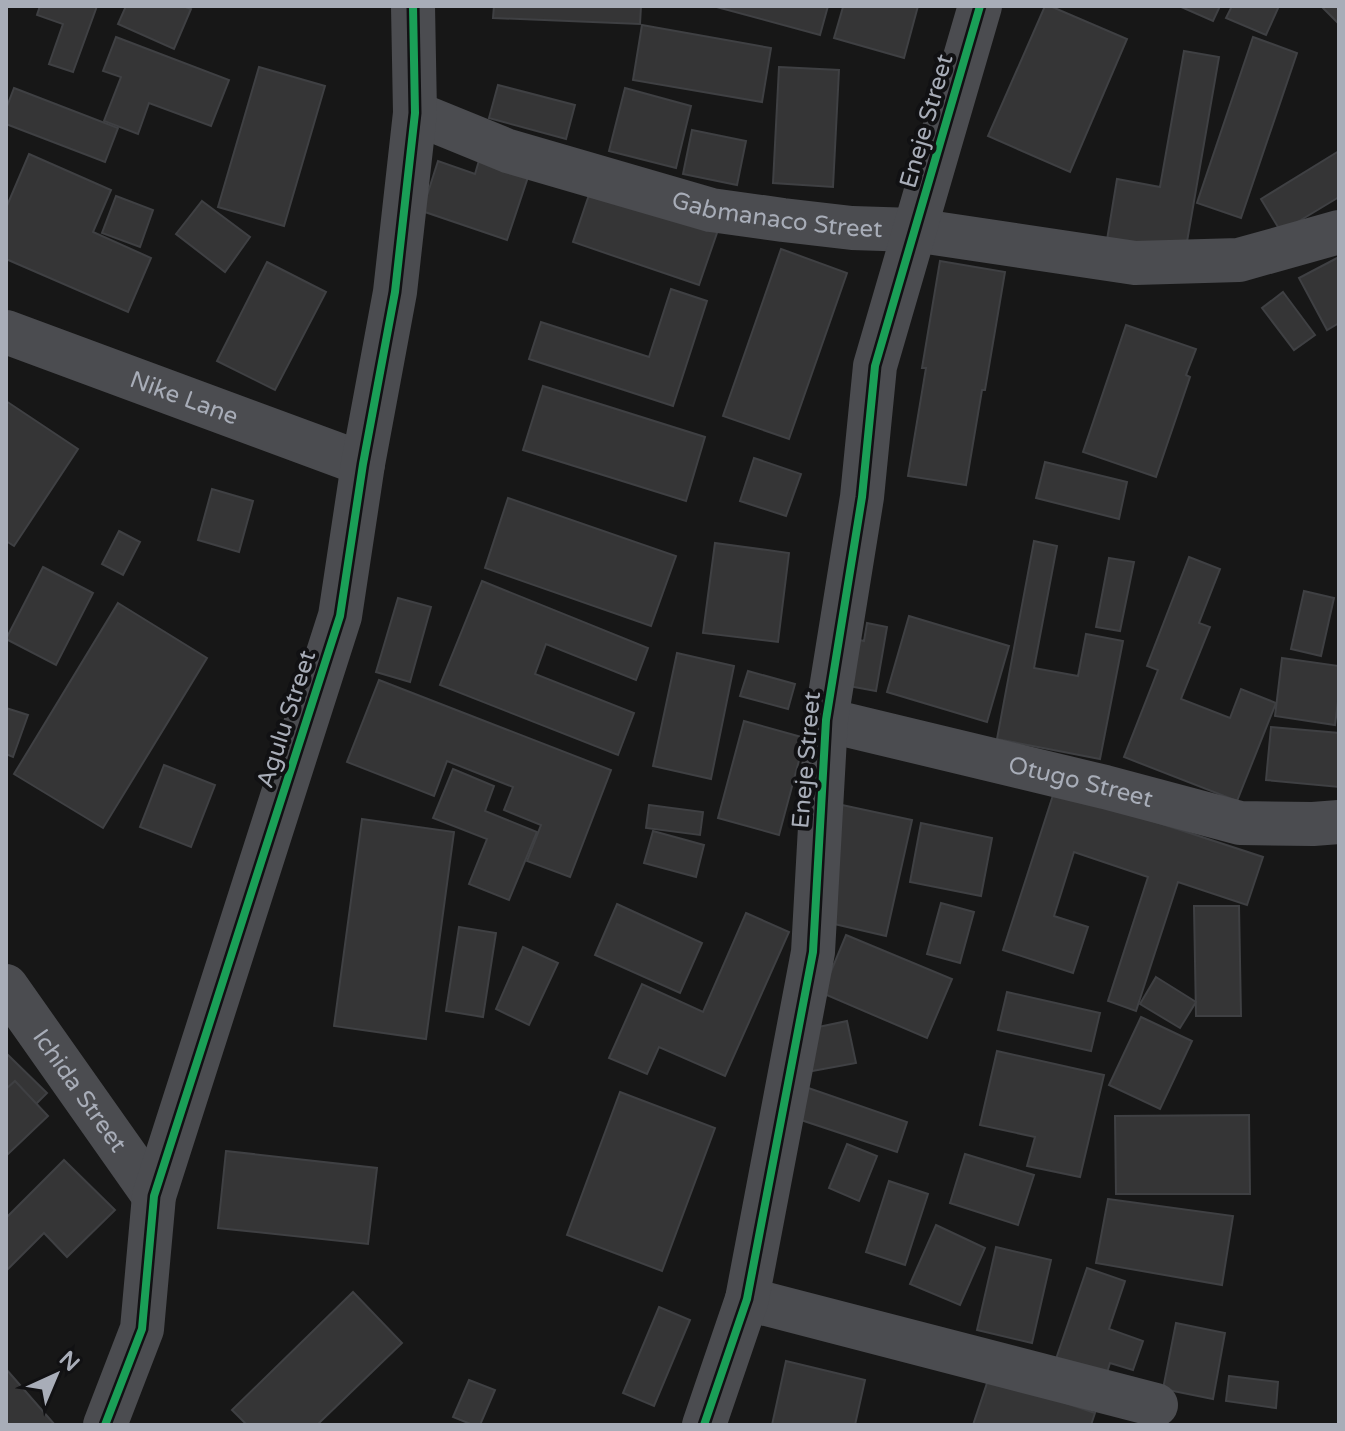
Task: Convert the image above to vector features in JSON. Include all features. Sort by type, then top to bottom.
[{"type":"street","name":"Eneje Street","points":[[704,1425],[747,1299],[813,952],[826,720],[862,497],[875,366],[980,6]]},
{"type":"street","name":"Agulu Street","points":[[105,1425],[142,1329],[154,1196],[340,616],[363,464],[395,292],[415,113],[403,9]]},
{"type":"street","name":"Gabmanaco Street","points":[[415,113],[508,151],[711,210],[852,228],[914,230],[1135,263],[1239,260],[1339,232]]},
{"type":"street","name":"Nike Lane","points":[[6,332],[363,464]]},
{"type":"street","name":"Otugo Street","points":[[826,720],[1240,823],[1339,822]]},
{"type":"street","name":"Ichida Street","points":[[6,986],[154,1196]]},
{"type":"street","points":[[747,1299],[1156,1405]]},
{"type":"building","points":[[40,6],[97,6],[73,72],[49,64],[63,24],[37,15]]},
{"type":"building","points":[[126,6],[183,6],[191,9],[174,49],[118,24]]},
{"type":"building","points":[[494,6],[641,6],[640,24],[493,18]]},
{"type":"building","points":[[713,6],[828,6],[820,35]]},
{"type":"building","points":[[837,6],[918,6],[904,58],[834,38],[843,7]]},
{"type":"building","points":[[1045,6],[1127,39],[1070,172],[988,136]]},
{"type":"building","points":[[1179,6],[1220,6],[1213,21]]},
{"type":"building","points":[[1232,6],[1279,6],[1266,35],[1226,18]]},
{"type":"building","points":[[1321,6],[1339,6],[1339,24]]},
{"type":"building","points":[[642,25],[771,48],[762,102],[633,80]]},
{"type":"building","points":[[116,37],[229,80],[211,126],[149,103],[138,134],[104,121],[121,77],[103,71]]},
{"type":"building","points":[[1253,37],[1297,53],[1241,218],[1197,203]]},
{"type":"building","points":[[1184,51],[1219,57],[1184,259],[1106,246],[1117,179],[1160,187]]},
{"type":"building","points":[[259,67],[325,86],[284,226],[218,207]]},
{"type":"building","points":[[779,67],[839,70],[833,187],[773,183]]},
{"type":"building","points":[[498,85],[575,105],[566,139],[489,118]]},
{"type":"building","points":[[14,88],[118,128],[105,162],[6,124],[6,109]]},
{"type":"building","points":[[625,88],[691,106],[676,168],[609,151]]},
{"type":"building","points":[[692,130],[746,141],[737,185],[683,174]]},
{"type":"building","points":[[1339,151],[1339,197],[1281,232],[1261,199]]},
{"type":"building","points":[[29,154],[111,190],[93,232],[151,258],[128,312],[6,259],[6,208]]},
{"type":"building","points":[[480,157],[529,174],[507,240],[422,211],[438,161],[475,174]]},
{"type":"building","points":[[593,183],[719,227],[699,285],[573,242]]},
{"type":"building","points":[[116,196],[153,210],[140,247],[102,233]]},
{"type":"building","points":[[202,201],[250,237],[225,272],[176,234]]},
{"type":"building","points":[[781,249],[847,273],[789,439],[723,416]]},
{"type":"building","points":[[1339,257],[1339,323],[1327,330],[1299,278]]},
{"type":"building","points":[[940,261],[1005,272],[966,485],[908,476]]},
{"type":"building","points":[[267,262],[326,292],[275,390],[217,361]]},
{"type":"building","points":[[671,289],[707,301],[673,406],[529,359],[541,322],[649,357]]},
{"type":"building","points":[[1283,292],[1315,335],[1294,350],[1262,308]]},
{"type":"building","points":[[1126,325],[1196,349],[1186,375],[1190,377],[1156,477],[1083,452]]},
{"type":"building","points":[[543,386],[705,437],[686,501],[523,450]]},
{"type":"building","points":[[6,401],[78,449],[14,546],[6,541]]},
{"type":"building","points":[[754,458],[801,474],[786,516],[740,501]]},
{"type":"building","points":[[1045,462],[1127,482],[1119,519],[1036,498]]},
{"type":"building","points":[[212,489],[253,501],[239,552],[198,540]]},
{"type":"building","points":[[508,498],[676,556],[651,626],[485,568]]},
{"type":"building","points":[[119,531],[140,542],[123,575],[102,564]]},
{"type":"building","points":[[1034,541],[1057,546],[1034,668],[1078,676],[1086,634],[1123,641],[1100,759],[997,739]]},
{"type":"building","points":[[715,543],[789,553],[778,642],[703,633]]},
{"type":"building","points":[[1189,557],[1220,569],[1199,623],[1210,627],[1181,699],[1230,718],[1241,689],[1276,703],[1237,801],[1124,757],[1158,670],[1147,666]]},
{"type":"building","points":[[1109,558],[1134,562],[1120,631],[1096,627]]},
{"type":"building","points":[[43,567],[93,593],[56,665],[6,639]]},
{"type":"building","points":[[482,581],[648,648],[636,680],[546,644],[535,674],[634,713],[618,755],[440,685]]},
{"type":"building","points":[[1304,591],[1334,598],[1321,656],[1291,649]]},
{"type":"building","points":[[398,598],[431,607],[410,682],[376,672]]},
{"type":"building","points":[[118,603],[207,658],[103,828],[14,774]]},
{"type":"building","points":[[909,616],[1009,646],[987,722],[887,692]]},
{"type":"building","points":[[867,623],[887,627],[876,691],[843,685],[851,638],[864,641]]},
{"type":"building","points":[[677,653],[734,666],[711,779],[653,766]]},
{"type":"building","points":[[1282,658],[1339,666],[1335,725],[1275,716]]},
{"type":"building","points":[[748,671],[795,684],[788,709],[740,696]]},
{"type":"building","points":[[379,680],[611,770],[570,877],[527,861],[541,825],[504,810],[513,787],[447,761],[434,796],[347,762]]},
{"type":"building","points":[[6,708],[28,715],[13,757],[6,754]]},
{"type":"building","points":[[744,721],[805,738],[779,835],[718,818]]},
{"type":"building","points":[[1271,727],[1339,733],[1339,787],[1266,780]]},
{"type":"building","points":[[164,765],[215,785],[191,847],[140,827]]},
{"type":"building","points":[[453,769],[494,786],[485,811],[537,832],[509,900],[469,884],[487,839],[433,818]]},
{"type":"building","points":[[1055,789],[1263,857],[1247,905],[1178,882],[1136,1011],[1108,1001],[1148,877],[1074,852],[1054,916],[1088,927],[1073,973],[1003,950]]},
{"type":"building","points":[[649,805],[703,812],[700,835],[646,828]]},
{"type":"building","points":[[842,805],[912,820],[886,936],[817,920]]},
{"type":"building","points":[[362,819],[454,832],[426,1039],[334,1026]]},
{"type":"building","points":[[921,823],[992,838],[981,896],[910,882]]},
{"type":"building","points":[[653,831],[704,845],[696,877],[644,863]]},
{"type":"building","points":[[941,903],[974,912],[960,963],[927,954]]},
{"type":"building","points":[[617,904],[702,943],[680,993],[595,955]]},
{"type":"building","points":[[1194,906],[1239,906],[1241,1016],[1196,1016]]},
{"type":"building","points":[[746,913],[789,932],[725,1076],[659,1047],[647,1074],[609,1058],[642,984],[703,1012]]},
{"type":"building","points":[[459,927],[496,933],[483,1017],[446,1011]]},
{"type":"building","points":[[846,935],[952,979],[927,1038],[822,993]]},
{"type":"building","points":[[523,947],[558,963],[529,1025],[496,1009]]},
{"type":"building","points":[[1156,977],[1196,1002],[1180,1028],[1140,1004]]},
{"type":"building","points":[[1007,992],[1100,1013],[1091,1051],[998,1030]]},
{"type":"building","points":[[1141,1017],[1192,1041],[1160,1109],[1109,1085]]},
{"type":"building","points":[[847,1021],[856,1063],[812,1071],[804,1030]]},
{"type":"building","points":[[997,1051],[1104,1075],[1080,1177],[1027,1166],[1035,1137],[980,1125]]},
{"type":"building","points":[[6,1055],[47,1093],[6,1134]]},
{"type":"building","points":[[15,1081],[48,1116],[6,1156],[6,1089]]},
{"type":"building","points":[[791,1082],[907,1122],[897,1152],[780,1113]]},
{"type":"building","points":[[620,1092],[715,1128],[662,1271],[567,1235]]},
{"type":"building","points":[[1249,1115],[1250,1194],[1116,1194],[1115,1116]]},
{"type":"building","points":[[847,1144],[877,1156],[859,1201],[829,1188]]},
{"type":"building","points":[[226,1151],[377,1168],[368,1244],[218,1228]]},
{"type":"building","points":[[965,1154],[1034,1175],[1018,1225],[950,1203]]},
{"type":"building","points":[[64,1160],[115,1210],[67,1257],[44,1233],[6,1271],[6,1218]]},
{"type":"building","points":[[889,1181],[928,1194],[905,1265],[866,1252]]},
{"type":"building","points":[[1108,1199],[1233,1216],[1222,1285],[1096,1263]]},
{"type":"building","points":[[936,1225],[985,1248],[960,1305],[910,1284]]},
{"type":"building","points":[[996,1247],[1051,1260],[1032,1343],[977,1330]]},
{"type":"building","points":[[1087,1268],[1125,1281],[1109,1329],[1143,1341],[1133,1370],[1110,1363],[1105,1379],[1055,1362]]},
{"type":"building","points":[[353,1292],[402,1343],[317,1425],[247,1425],[232,1410]]},
{"type":"building","points":[[659,1307],[690,1320],[654,1406],[623,1393]]},
{"type":"building","points":[[1176,1323],[1225,1333],[1213,1399],[1163,1389]]},
{"type":"building","points":[[786,1361],[865,1380],[855,1425],[772,1425]]},
{"type":"building","points":[[6,1369],[55,1425],[6,1425]]},
{"type":"building","points":[[1229,1376],[1278,1382],[1276,1408],[1226,1401]]},
{"type":"building","points":[[989,1377],[1095,1413],[1091,1425],[973,1425]]},
{"type":"building","points":[[469,1380],[495,1390],[480,1425],[453,1417]]},
{"type":"cycle path","points":[[105,1425],[142,1329],[154,1196],[340,616],[363,464],[395,292],[415,113],[413,6]]},
{"type":"cycle path","points":[[704,1425],[747,1299],[813,952],[826,720],[862,497],[875,366],[980,6]]}]
